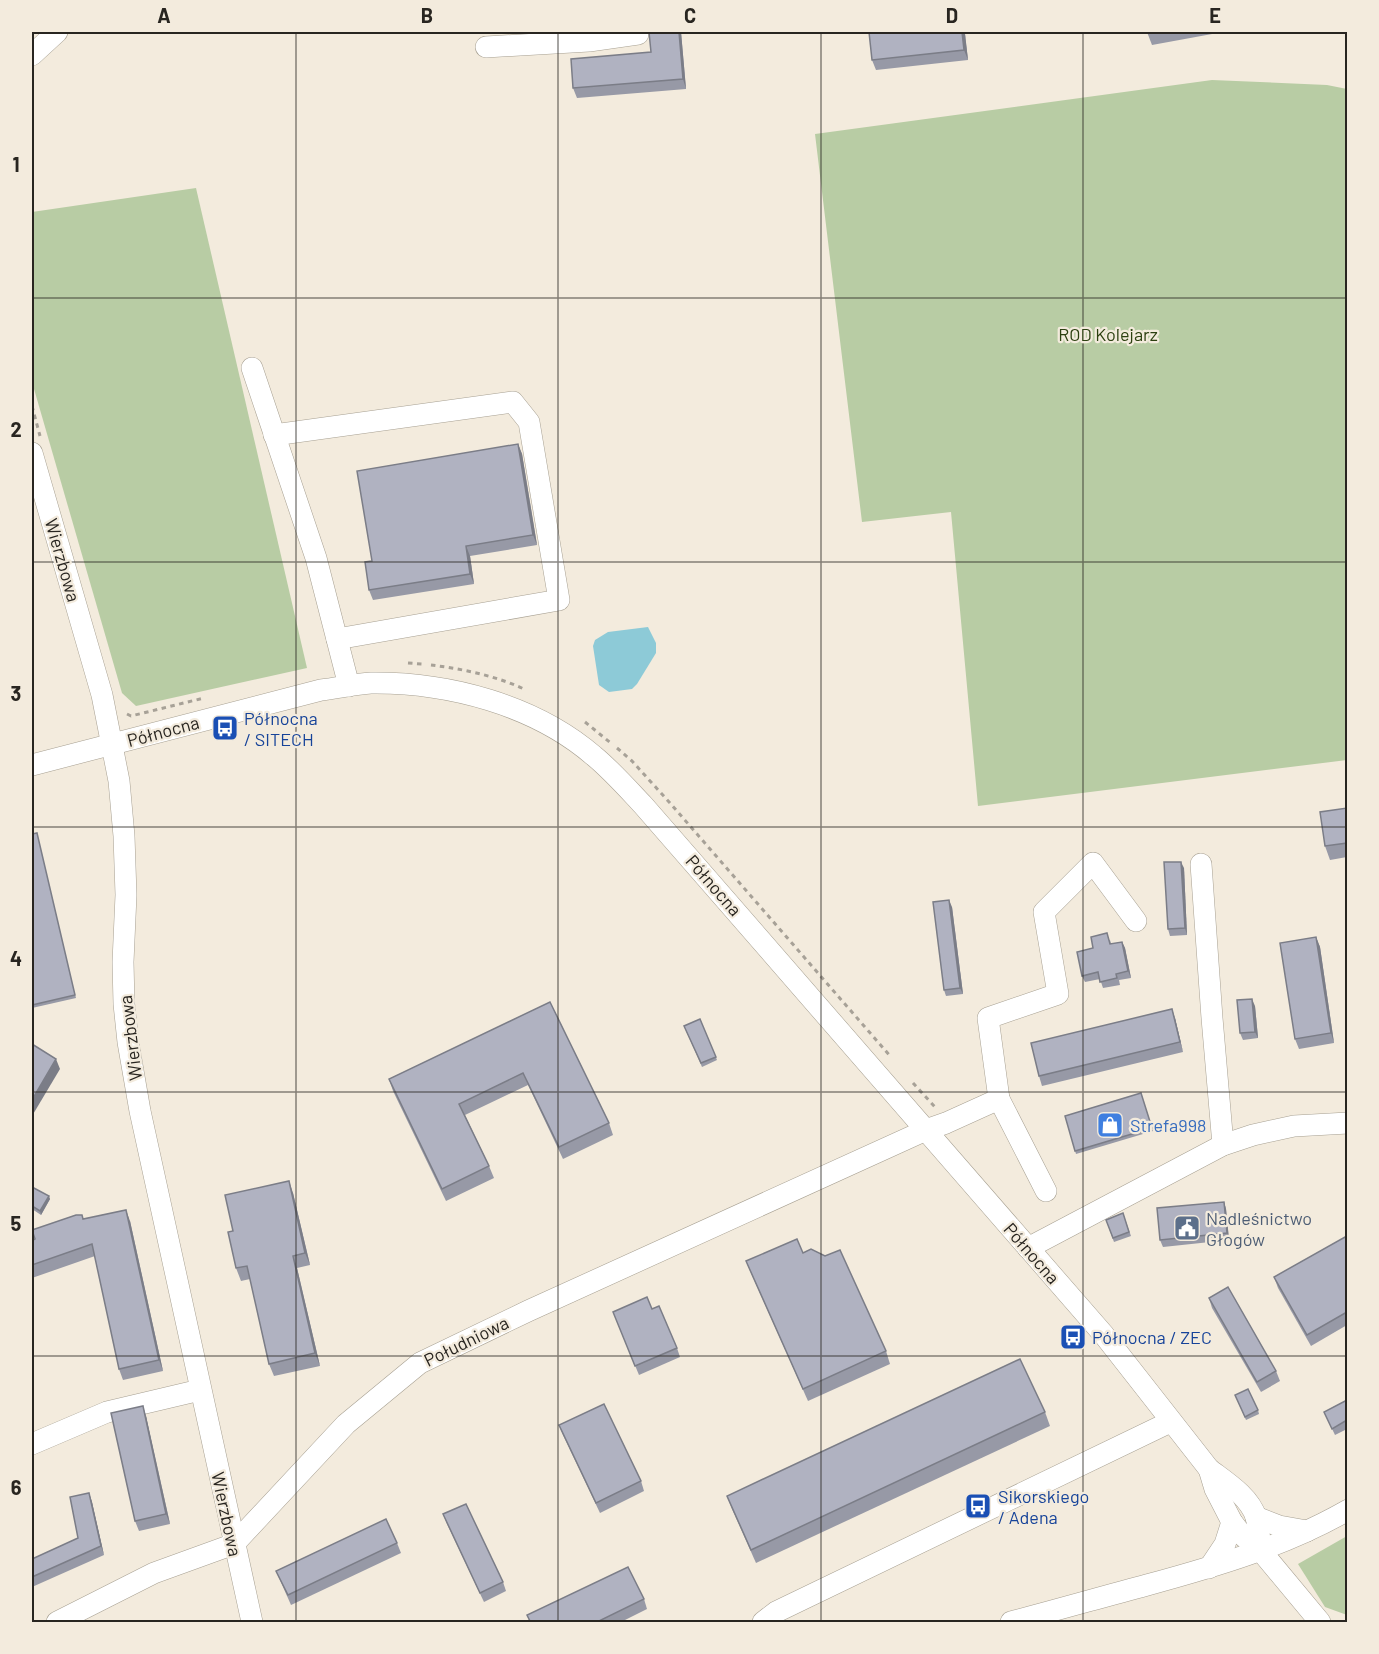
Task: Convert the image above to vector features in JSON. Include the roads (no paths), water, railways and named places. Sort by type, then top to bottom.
[{"type":"street","points":[[33,49],[57,32]]},
{"type":"street","points":[[486,47],[589,41],[638,32]]},
{"type":"street","points":[[252,368],[316,558],[349,686]]},
{"type":"street","points":[[274,435],[513,402],[529,422],[560,600],[337,639]]},
{"type":"street","name":"Wierzbowa","points":[[37,448],[102,694],[112,744],[124,836],[126,896],[123,962],[128,1042],[142,1121],[252,1623]]},
{"type":"street","name":"Północna","points":[[32,765],[321,690],[370,683],[425,686],[469,693],[527,715],[557,730],[594,755],[650,813],[1104,1335],[1209,1469],[1251,1506],[1256,1517],[1261,1551]]},
{"type":"street","points":[[1046,1191],[999,1099],[988,1018],[1058,994],[1044,912],[1093,863],[1136,921]]},
{"type":"street","points":[[1201,864],[1223,1145]]},
{"type":"street","name":"Południowa","points":[[57,1623],[154,1573],[234,1544],[346,1424],[420,1363],[926,1130],[999,1099]]},
{"type":"street","points":[[1028,1248],[1223,1145],[1253,1135],[1294,1126],[1347,1123]]},
{"type":"street","points":[[32,1444],[107,1412],[200,1390]]},
{"type":"street","points":[[763,1623],[776,1612],[1170,1422]]},
{"type":"street","name":"Północna","points":[[1209,1469],[1215,1489],[1232,1522],[1242,1535],[1261,1551]]},
{"type":"street","points":[[1011,1623],[1209,1568],[1261,1551],[1347,1510]]},
{"type":"street","points":[[1256,1517],[1279,1526],[1307,1531]]},
{"type":"street","points":[[1209,1568],[1225,1544],[1232,1522]]},
{"type":"street","points":[[1261,1551],[1320,1623]]},
{"type":"water","points":[[648,627],[656,643],[656,653],[637,684],[632,689],[609,692],[599,685],[593,646],[595,640],[608,632]]},
{"type":"place","name":"Północna / SITECH","points":[[225,728]]},
{"type":"place","name":"Strefa998","points":[[1110,1125]]},
{"type":"place","name":"Nadleśnictwo Głogów","points":[[1187,1228]]},
{"type":"place","name":"Północna / ZEC","points":[[1073,1337]]},
{"type":"place","name":"Sikorskiego / Adena","points":[[978,1506]]},
{"type":"park label","name":"ROD Kolejarz","points":[[1108,334]]}]
